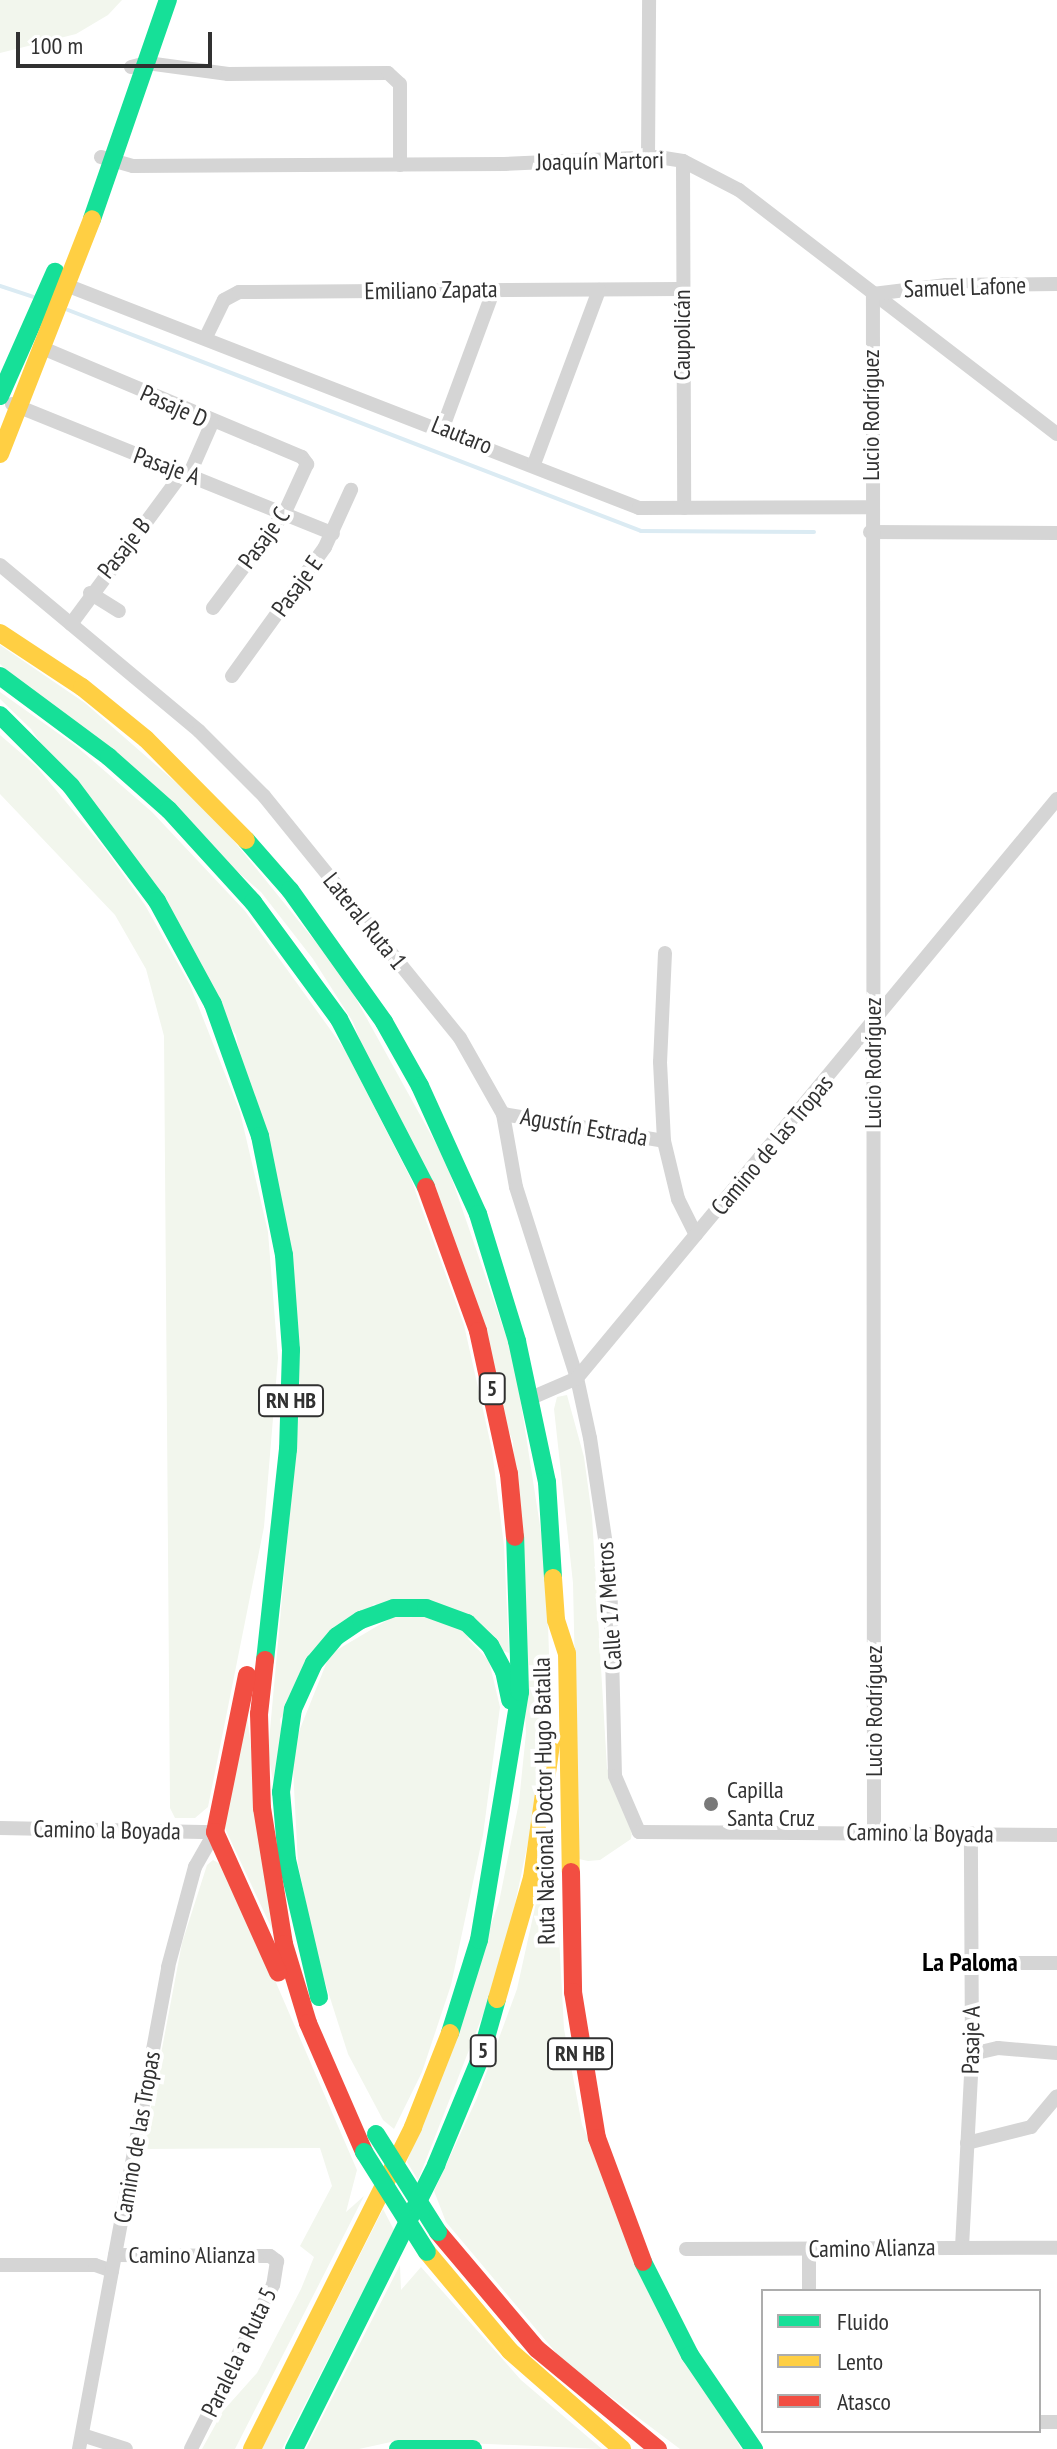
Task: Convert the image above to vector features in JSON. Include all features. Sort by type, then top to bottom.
[{"type":"main road","points":[[5,400],[40,347],[66,285],[139,65],[153,0]]},
{"type":"main road","points":[[139,65],[168,0]]},
{"type":"main road","points":[[0,454],[5,400],[108,160]]},
{"type":"main road","name":"Ruta Nacional Doctor Hugo Batalla","points":[[1,632],[82,687],[220,810],[290,890],[350,970],[420,1086],[478,1214],[531,1398],[549,1496],[556,1620],[567,1653],[573,1992],[597,2138],[651,2283],[690,2355],[754,2449]]},
{"type":"main road","name":"5","points":[[0,676],[121,767],[234,879],[316,984],[403,1134],[468,1298],[509,1474],[521,1647],[511,1747],[479,1940],[435,2075],[252,2449]]},
{"type":"main road","name":"RN HB","points":[[0,715],[80,797],[157,901],[213,1004],[256,1123],[284,1255],[291,1350],[285,1475],[267,1610],[259,1714],[262,1808],[269,1877],[308,2023],[364,2152],[427,2252],[510,2351],[622,2449]]},
{"type":"main road","points":[[511,1747],[504,1671],[490,1645],[467,1623],[426,1608],[377,1612],[337,1636],[314,1663],[293,1709],[281,1792],[290,1874],[326,2024],[376,2134],[438,2232],[537,2349],[658,2449]]},
{"type":"main road","points":[[267,1610],[255,1636],[215,1832],[290,1997],[308,2023]]},
{"type":"main road","name":"5","points":[[294,2449],[436,2165],[496,2014],[525,1908],[545,1802],[556,1620]]},
{"type":"main road","points":[[398,2449],[473,2449]]},
{"type":"street","points":[[648,158],[649,0]]},
{"type":"street","points":[[139,65],[212,73],[396,76],[400,165]]},
{"type":"street","name":"Joaquín Martori","points":[[108,160],[133,166],[400,165],[648,158],[683,161],[739,190],[1057,434]]},
{"type":"street","name":"Caupolicán","points":[[683,161],[684,508]]},
{"type":"street","name":"Samuel Lafone","points":[[873,294],[946,285],[1057,284]]},
{"type":"street","name":"Lautaro","points":[[66,285],[443,427],[639,508],[871,507]]},
{"type":"street","points":[[443,427],[494,289]]},
{"type":"street","name":"Emiliano Zapata","points":[[206,337],[224,300],[239,292],[681,289]]},
{"type":"street","points":[[534,464],[599,290]]},
{"type":"street","name":"Lucio Rodríguez","points":[[873,294],[870,532],[874,1832]]},
{"type":"street","name":"Pasaje D","points":[[40,347],[212,423],[302,457],[307,464]]},
{"type":"street","name":"Pasaje A","points":[[5,400],[333,534]]},
{"type":"street","name":"Pasaje B","points":[[71,624],[90,593],[185,474],[212,423]]},
{"type":"street","name":"Pasaje C","points":[[213,608],[285,512],[307,464]]},
{"type":"street","name":"Pasaje E","points":[[232,676],[333,534],[351,490]]},
{"type":"street","points":[[870,532],[1057,533]]},
{"type":"street","name":"Lateral Ruta 1","points":[[0,565],[199,731],[264,796],[460,1038],[503,1114],[516,1187],[577,1378]]},
{"type":"street","points":[[90,593],[119,611]]},
{"type":"street","name":"Camino de las Tropas","points":[[531,1398],[577,1378],[1057,799]]},
{"type":"street","points":[[665,953],[660,1062],[664,1141],[678,1199],[696,1235]]},
{"type":"street","name":"Agustín Estrada","points":[[503,1114],[664,1141]]},
{"type":"street","name":"Calle 17 Metros","points":[[577,1378],[610,1572],[615,1776],[639,1832]]},
{"type":"street","name":"Camino la Boyada","points":[[0,1828],[215,1832]]},
{"type":"street","name":"Camino de las Tropas","points":[[80,2442],[168,1967],[195,1867],[215,1832]]},
{"type":"street","name":"Camino la Boyada","points":[[639,1832],[1057,1835]]},
{"type":"street","name":"Pasaje A","points":[[962,2247],[972,2054],[971,1833]]},
{"type":"street","points":[[972,1963],[1057,1963]]},
{"type":"street","points":[[972,2054],[998,2048],[1057,2053]]},
{"type":"street","points":[[967,2143],[1031,2127],[1057,2096]]},
{"type":"street","name":"Camino Alianza","points":[[686,2249],[1057,2248]]},
{"type":"street","points":[[809,2249],[809,2289]]},
{"type":"street","name":"Camino Alianza","points":[[115,2255],[270,2256]]},
{"type":"street","name":"Paralela a Ruta 5","points":[[191,2449],[273,2285],[278,2267],[270,2256]]},
{"type":"street","name":"Camino Alianza","points":[[0,2265],[95,2265],[112,2271]]},
{"type":"street","points":[[80,2442],[126,2449]]},
{"type":"shaded area","points":[[0,0],[122,0],[108,15],[76,34],[0,53]]},
{"type":"shaded area","points":[[0,645],[85,703],[212,814],[344,977],[446,1162],[514,1359],[546,1564],[549,1654],[536,1804],[502,1966],[418,2180],[407,2162],[499,1902],[519,1802],[526,1733],[513,1442],[353,1022],[313,959],[261,892],[0,664]]},
{"type":"shaded area","points":[[0,692],[76,746],[152,812],[245,911],[345,1050],[411,1179],[464,1325],[492,1450],[504,1546],[509,1653],[374,1604],[280,1719],[313,2015],[268,1752],[301,1390],[236,1035],[31,729],[0,699]]},
{"type":"shaded area","points":[[0,735],[36,766],[105,849],[145,905],[190,985],[240,1112],[268,1232],[278,1358],[264,1527],[208,1807],[195,1818],[175,1818],[170,1808],[164,1036],[146,969],[115,915],[0,794]]},
{"type":"shaded area","points":[[567,1395],[584,1457],[592,1516],[607,1768],[632,1831],[631,1839],[600,1860],[588,1861],[579,1859],[573,1583],[554,1409],[557,1397]]},
{"type":"shaded area","points":[[396,1615],[454,1624],[489,1661],[500,1707],[483,1835],[451,1985],[422,2072],[394,2129],[383,2120],[348,2054],[317,1957],[298,1864],[292,1749],[330,1654]]},
{"type":"shaded area","points":[[246,1705],[272,1929],[222,1822]]},
{"type":"shaded area","points":[[553,1826],[564,2029],[582,2125],[741,2449],[680,2449],[563,2361],[446,2222],[434,2191],[477,2098],[517,1989]]},
{"type":"shaded area","points":[[213,1860],[226,1867],[357,2170],[346,2212],[364,2196],[235,2449],[202,2449],[223,2411],[257,2373],[301,2289],[314,2257],[300,2246],[332,2186],[320,2148],[143,2149],[182,1943],[207,1865]]},
{"type":"shaded area","points":[[383,2209],[394,2230],[282,2449],[262,2449]]},
{"type":"shaded area","points":[[400,2265],[401,2290],[421,2267],[521,2380],[602,2449],[400,2440],[359,2449],[306,2449]]},
{"type":"waterway","points":[[0,286],[33,297]]},
{"type":"waterway","points":[[68,310],[641,531],[814,532]]},
{"type":"traffic: fast","points":[[92,219],[168,0]]},
{"type":"traffic: fast","points":[[0,396],[55,272]]},
{"type":"traffic: fast","points":[[0,676],[109,757],[169,810],[253,902],[339,1019],[426,1187]]},
{"type":"traffic: fast","points":[[0,715],[71,786],[157,901],[213,1004],[260,1136],[284,1255],[291,1350],[288,1449],[265,1660]]},
{"type":"traffic: fast","points":[[246,840],[290,890],[384,1022],[420,1086],[478,1214],[517,1341],[547,1482],[553,1578]]},
{"type":"traffic: fast","points":[[450,2033],[479,1940],[520,1692],[515,1537]]},
{"type":"traffic: fast","points":[[319,1997],[287,1860],[281,1792],[293,1709],[314,1663],[337,1636],[361,1620],[394,1608],[426,1608],[467,1623],[490,1645],[504,1671],[510,1700]]},
{"type":"traffic: fast","points":[[294,2449],[436,2165],[480,2059],[497,1999]]},
{"type":"traffic: fast","points":[[376,2134],[438,2232]]},
{"type":"traffic: fast","points":[[364,2152],[427,2252]]},
{"type":"traffic: fast","points":[[643,2262],[690,2355],[754,2449]]},
{"type":"traffic: fast","points":[[398,2449],[473,2449]]},
{"type":"traffic: slow","points":[[0,454],[92,219]]},
{"type":"traffic: slow","points":[[0,633],[82,687],[146,739],[246,840]]},
{"type":"traffic: slow","points":[[553,1578],[556,1620],[567,1653],[571,1872]]},
{"type":"traffic: slow","points":[[497,1999],[532,1878],[552,1737]]},
{"type":"traffic: slow","points":[[252,2449],[413,2127],[450,2033]]},
{"type":"traffic: slow","points":[[427,2252],[510,2351],[622,2449]]},
{"type":"traffic: jam","points":[[426,1187],[478,1331],[509,1474],[515,1537]]},
{"type":"traffic: jam","points":[[265,1660],[259,1714],[262,1808],[284,1944],[308,2023],[364,2152]]},
{"type":"traffic: jam","points":[[247,1675],[215,1832],[278,1972]]},
{"type":"traffic: jam","points":[[571,1872],[573,1992],[597,2138],[643,2262]]},
{"type":"traffic: jam","points":[[438,2232],[537,2349],[658,2449]]},
{"type":"place","name":"Capilla Santa Cruz","points":[[711,1804]]},
{"type":"district","name":"La Paloma","points":[[970,1962]]}]
